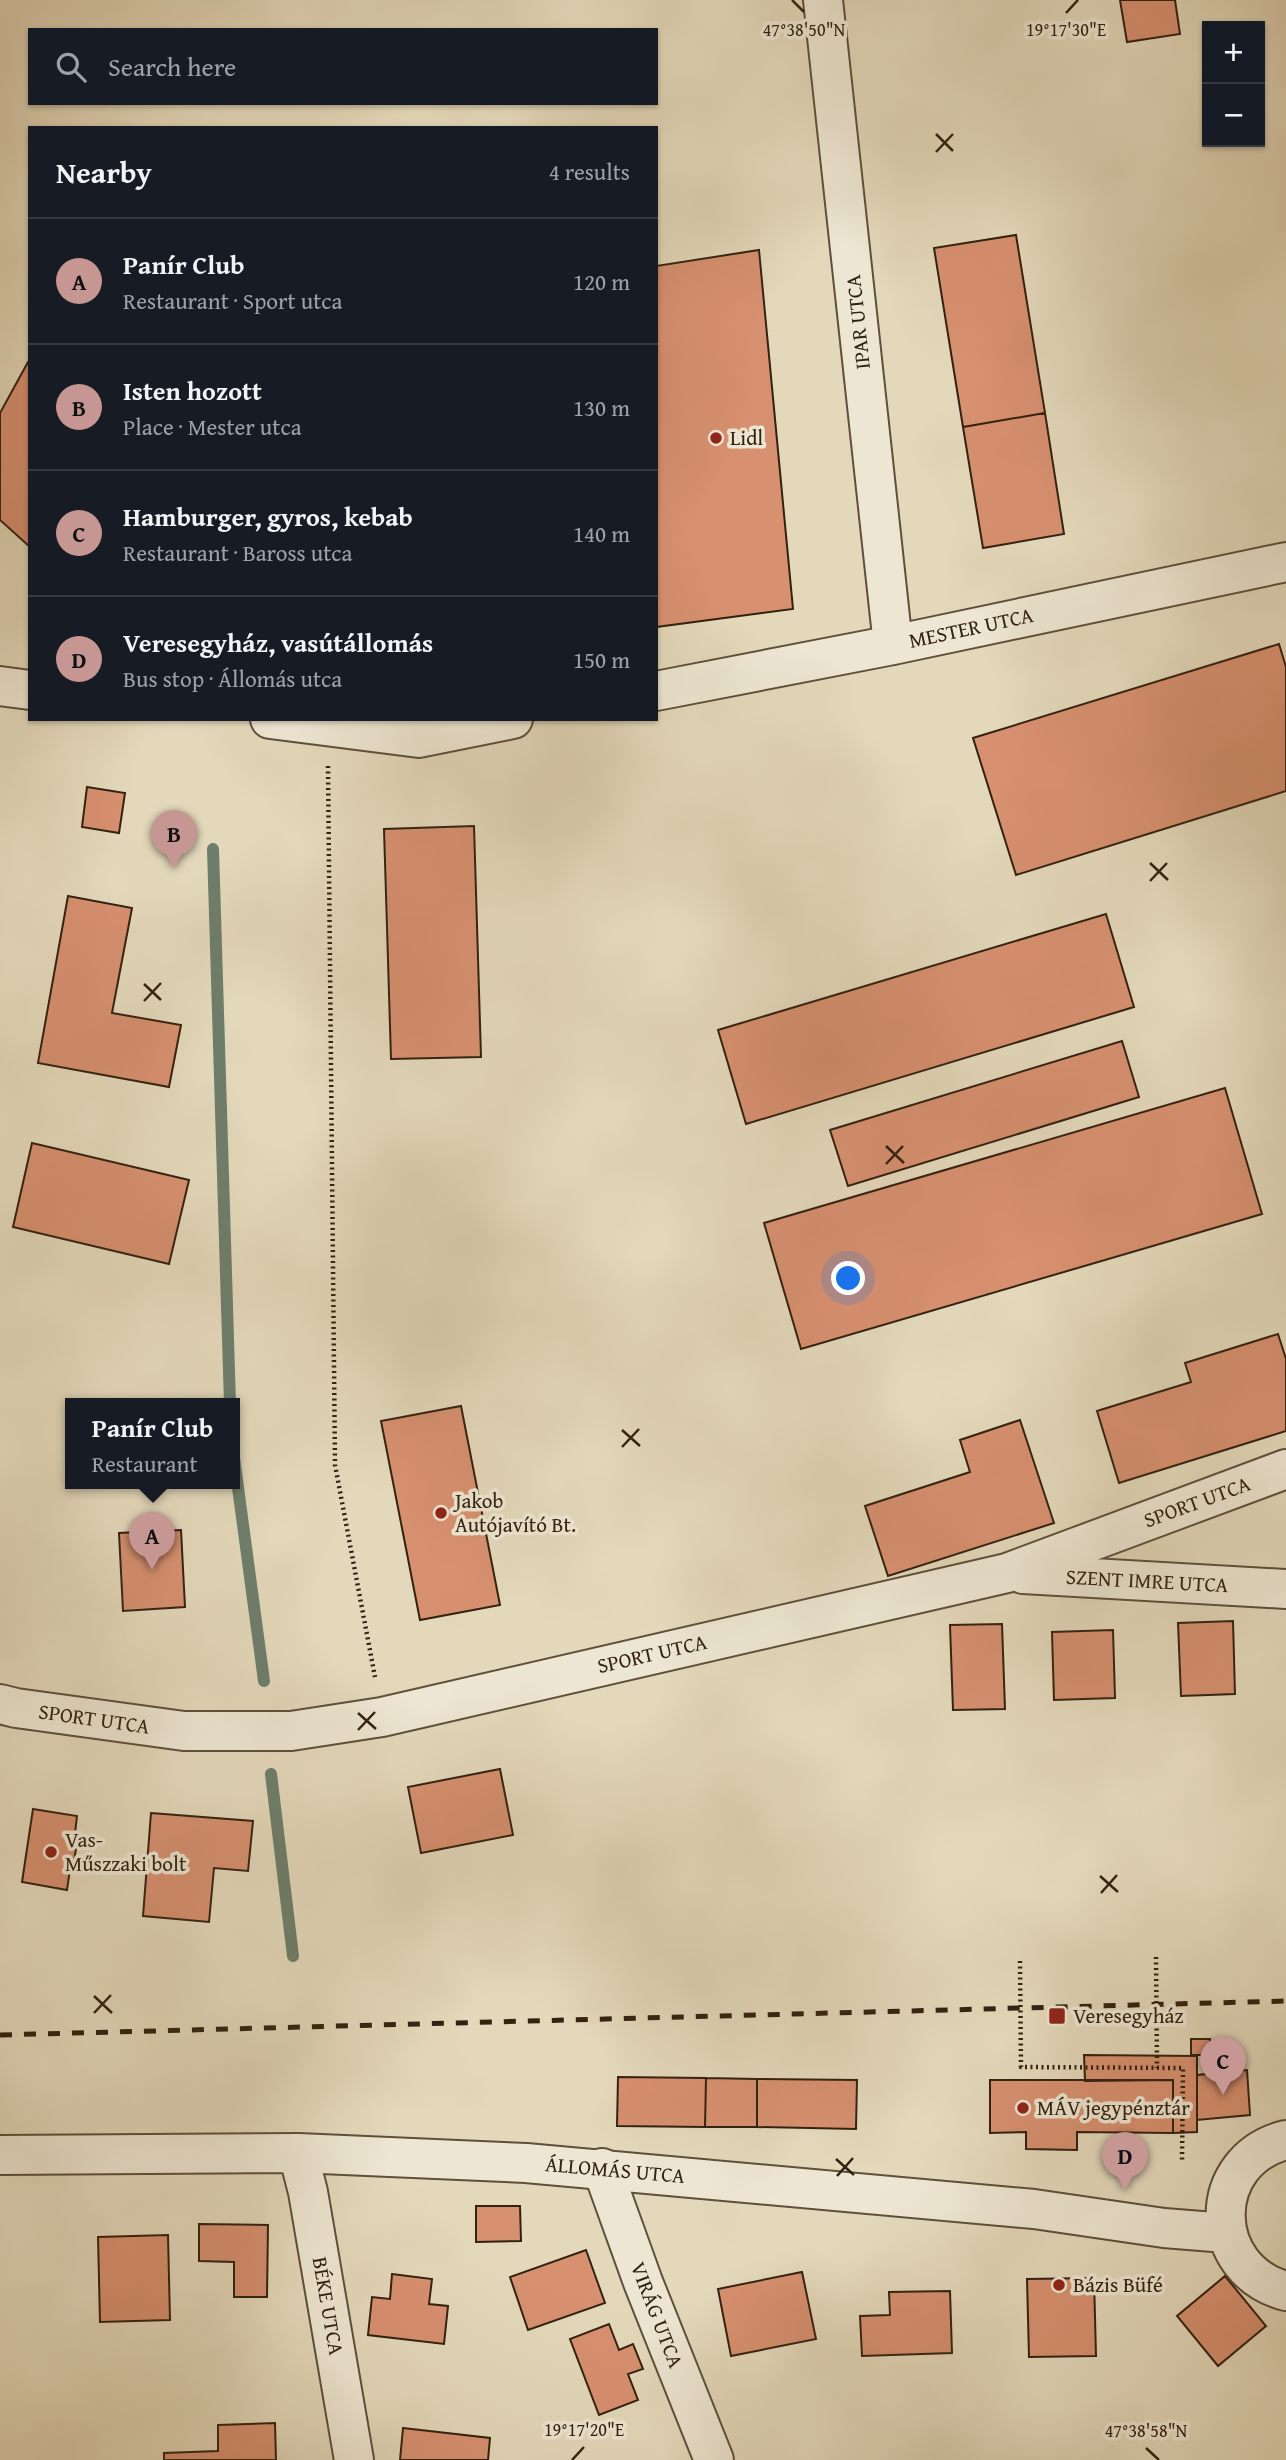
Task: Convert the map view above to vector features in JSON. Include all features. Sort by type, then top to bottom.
[{"type":"street","name":"IPAR UTCA","points":[[823,0],[893,645]]},
{"type":"street","name":"MESTER UTCA","points":[[658,691],[893,645],[1286,562]]},
{"type":"street","points":[[0,686],[28,690]]},
{"type":"street","points":[[286,721],[419,738],[503,721]]},
{"type":"street","name":"SPORT UTCA","points":[[0,1704],[184,1731],[291,1731],[382,1717],[1007,1573],[1286,1469]]},
{"type":"street","name":"SZENT IMRE UTCA","points":[[1007,1573],[1286,1589]]},
{"type":"street","points":[[1286,2140],[1271,2144],[1249,2158],[1233,2180],[1224,2206],[1226,2232],[1236,2256],[1251,2274],[1272,2287],[1286,2291]]},
{"type":"street","name":"ÁLLOMÁS UTCA","points":[[0,2155],[298,2153],[513,2162],[1034,2209],[1164,2228],[1226,2232]]},
{"type":"street","name":"BÉKE UTCA","points":[[298,2153],[308,2192],[354,2460]]},
{"type":"street","name":"VIRÁG UTCA","points":[[602,2168],[714,2460]]},
{"type":"path","points":[[327,726],[335,1465],[382,1717]]},
{"type":"path","points":[[1156,1957],[1157,2068]]},
{"type":"path","points":[[1020,1961],[1021,2067],[1183,2068],[1182,2161]]},
{"type":"building","points":[[1120,0],[1175,0],[1180,34],[1127,42]]},
{"type":"building","points":[[1016,235],[1045,413],[963,427],[934,248]]},
{"type":"building","name":"Lidl","points":[[759,250],[793,609],[658,627],[658,266]]},
{"type":"building","points":[[28,362],[28,545],[0,520],[0,413]]},
{"type":"building","points":[[1045,413],[1064,534],[983,548],[963,427]]},
{"type":"building","points":[[1279,644],[1286,667],[1286,791],[1016,875],[973,738]]},
{"type":"building","points":[[87,787],[125,793],[119,833],[82,827]]},
{"type":"building","points":[[474,826],[481,1057],[391,1059],[384,829]]},
{"type":"building","points":[[68,896],[132,908],[112,1013],[181,1025],[169,1087],[38,1063]]},
{"type":"building","points":[[1106,914],[1134,1007],[746,1124],[718,1030]]},
{"type":"building","points":[[1122,1041],[1139,1097],[848,1186],[830,1130]]},
{"type":"building","points":[[1225,1088],[1262,1214],[801,1349],[764,1223]]},
{"type":"building","points":[[32,1143],[189,1180],[169,1264],[13,1227]]},
{"type":"building","points":[[1278,1334],[1286,1359],[1286,1431],[1119,1483],[1097,1411],[1191,1382],[1185,1363]]},
{"type":"building","name":"Jakob Autójavító Bt.","points":[[461,1406],[500,1605],[420,1620],[381,1421]]},
{"type":"building","points":[[1020,1420],[1054,1523],[888,1576],[865,1506],[970,1472],[960,1440]]},
{"type":"building","points":[[181,1530],[185,1607],[123,1611],[119,1533]]},
{"type":"building","points":[[1233,1621],[1235,1694],[1181,1696],[1178,1623]]},
{"type":"building","points":[[1002,1624],[1005,1709],[953,1710],[950,1625]]},
{"type":"building","points":[[1113,1630],[1115,1698],[1054,1700],[1052,1632]]},
{"type":"building","points":[[500,1769],[513,1835],[421,1853],[408,1787]]},
{"type":"building","name":"Vas- Műszzaki bolt","points":[[33,1809],[77,1816],[74,1842],[77,1842],[67,1890],[22,1882]]},
{"type":"building","points":[[151,1813],[253,1821],[248,1871],[214,1868],[209,1922],[143,1916]]},
{"type":"building","points":[[1191,2039],[1210,2039],[1210,2055],[1191,2055]]},
{"type":"building","points":[[1084,2055],[1197,2056],[1197,2132],[1173,2133],[1173,2080],[1085,2081]]},
{"type":"building","points":[[1247,2070],[1250,2115],[1197,2120],[1197,2075]]},
{"type":"building","points":[[618,2077],[706,2078],[705,2127],[617,2126]]},
{"type":"building","points":[[706,2078],[757,2079],[757,2127],[705,2127]]},
{"type":"building","points":[[757,2079],[857,2080],[856,2129],[757,2127]]},
{"type":"building","name":"Veresegyház","points":[[990,2080],[1173,2080],[1173,2133],[1077,2132],[1077,2150],[1026,2149],[1026,2132],[990,2133]]},
{"type":"building","points":[[476,2206],[520,2206],[521,2241],[476,2242]]},
{"type":"building","points":[[199,2224],[268,2225],[267,2297],[234,2297],[234,2262],[199,2261]]},
{"type":"building","points":[[168,2235],[170,2320],[100,2322],[98,2237]]},
{"type":"building","points":[[586,2250],[605,2303],[528,2330],[510,2277]]},
{"type":"building","points":[[802,2272],[816,2339],[731,2356],[718,2289]]},
{"type":"building","points":[[392,2274],[432,2279],[429,2304],[448,2306],[444,2344],[368,2335],[372,2297],[390,2299]]},
{"type":"building","points":[[1225,2276],[1266,2326],[1218,2366],[1177,2316]]},
{"type":"building","points":[[1094,2278],[1096,2356],[1029,2357],[1027,2279]]},
{"type":"building","points":[[950,2291],[952,2353],[862,2356],[860,2316],[890,2315],[889,2292]]},
{"type":"building","points":[[609,2324],[619,2350],[633,2344],[643,2369],[628,2374],[638,2400],[599,2415],[570,2339]]},
{"type":"building","points":[[275,2423],[276,2460],[164,2460],[164,2453],[218,2451],[218,2425]]},
{"type":"building","points":[[403,2428],[490,2438],[488,2460],[400,2460]]},
{"type":"waterway","points":[[213,849],[230,1398]]},
{"type":"waterway","points":[[238,1489],[264,1681]]},
{"type":"waterway","points":[[271,1774],[293,1956]]},
{"type":"railway","points":[[0,2035],[1286,2001]]},
{"type":"place","name":"Lidl","points":[[716,438]]},
{"type":"place","name":"Isten hozott","points":[[174,868]]},
{"type":"place","name":"Jakob Autójavító Bt.","points":[[441,1513]]},
{"type":"place","name":"Panír Club","points":[[152,1570]]},
{"type":"place","name":"Vas- Műszzaki bolt","points":[[51,1852]]},
{"type":"place","name":"Veresegyház","points":[[1057,2016]]},
{"type":"place","name":"Hamburger, gyros, kebab","points":[[1223,2095]]},
{"type":"place","name":"MÁV jegypénztár","points":[[1023,2108]]},
{"type":"place","name":"Veresegyház, vasútállomás","points":[[1125,2190]]},
{"type":"place","name":"Bázis Büfé","points":[[1059,2285]]}]
